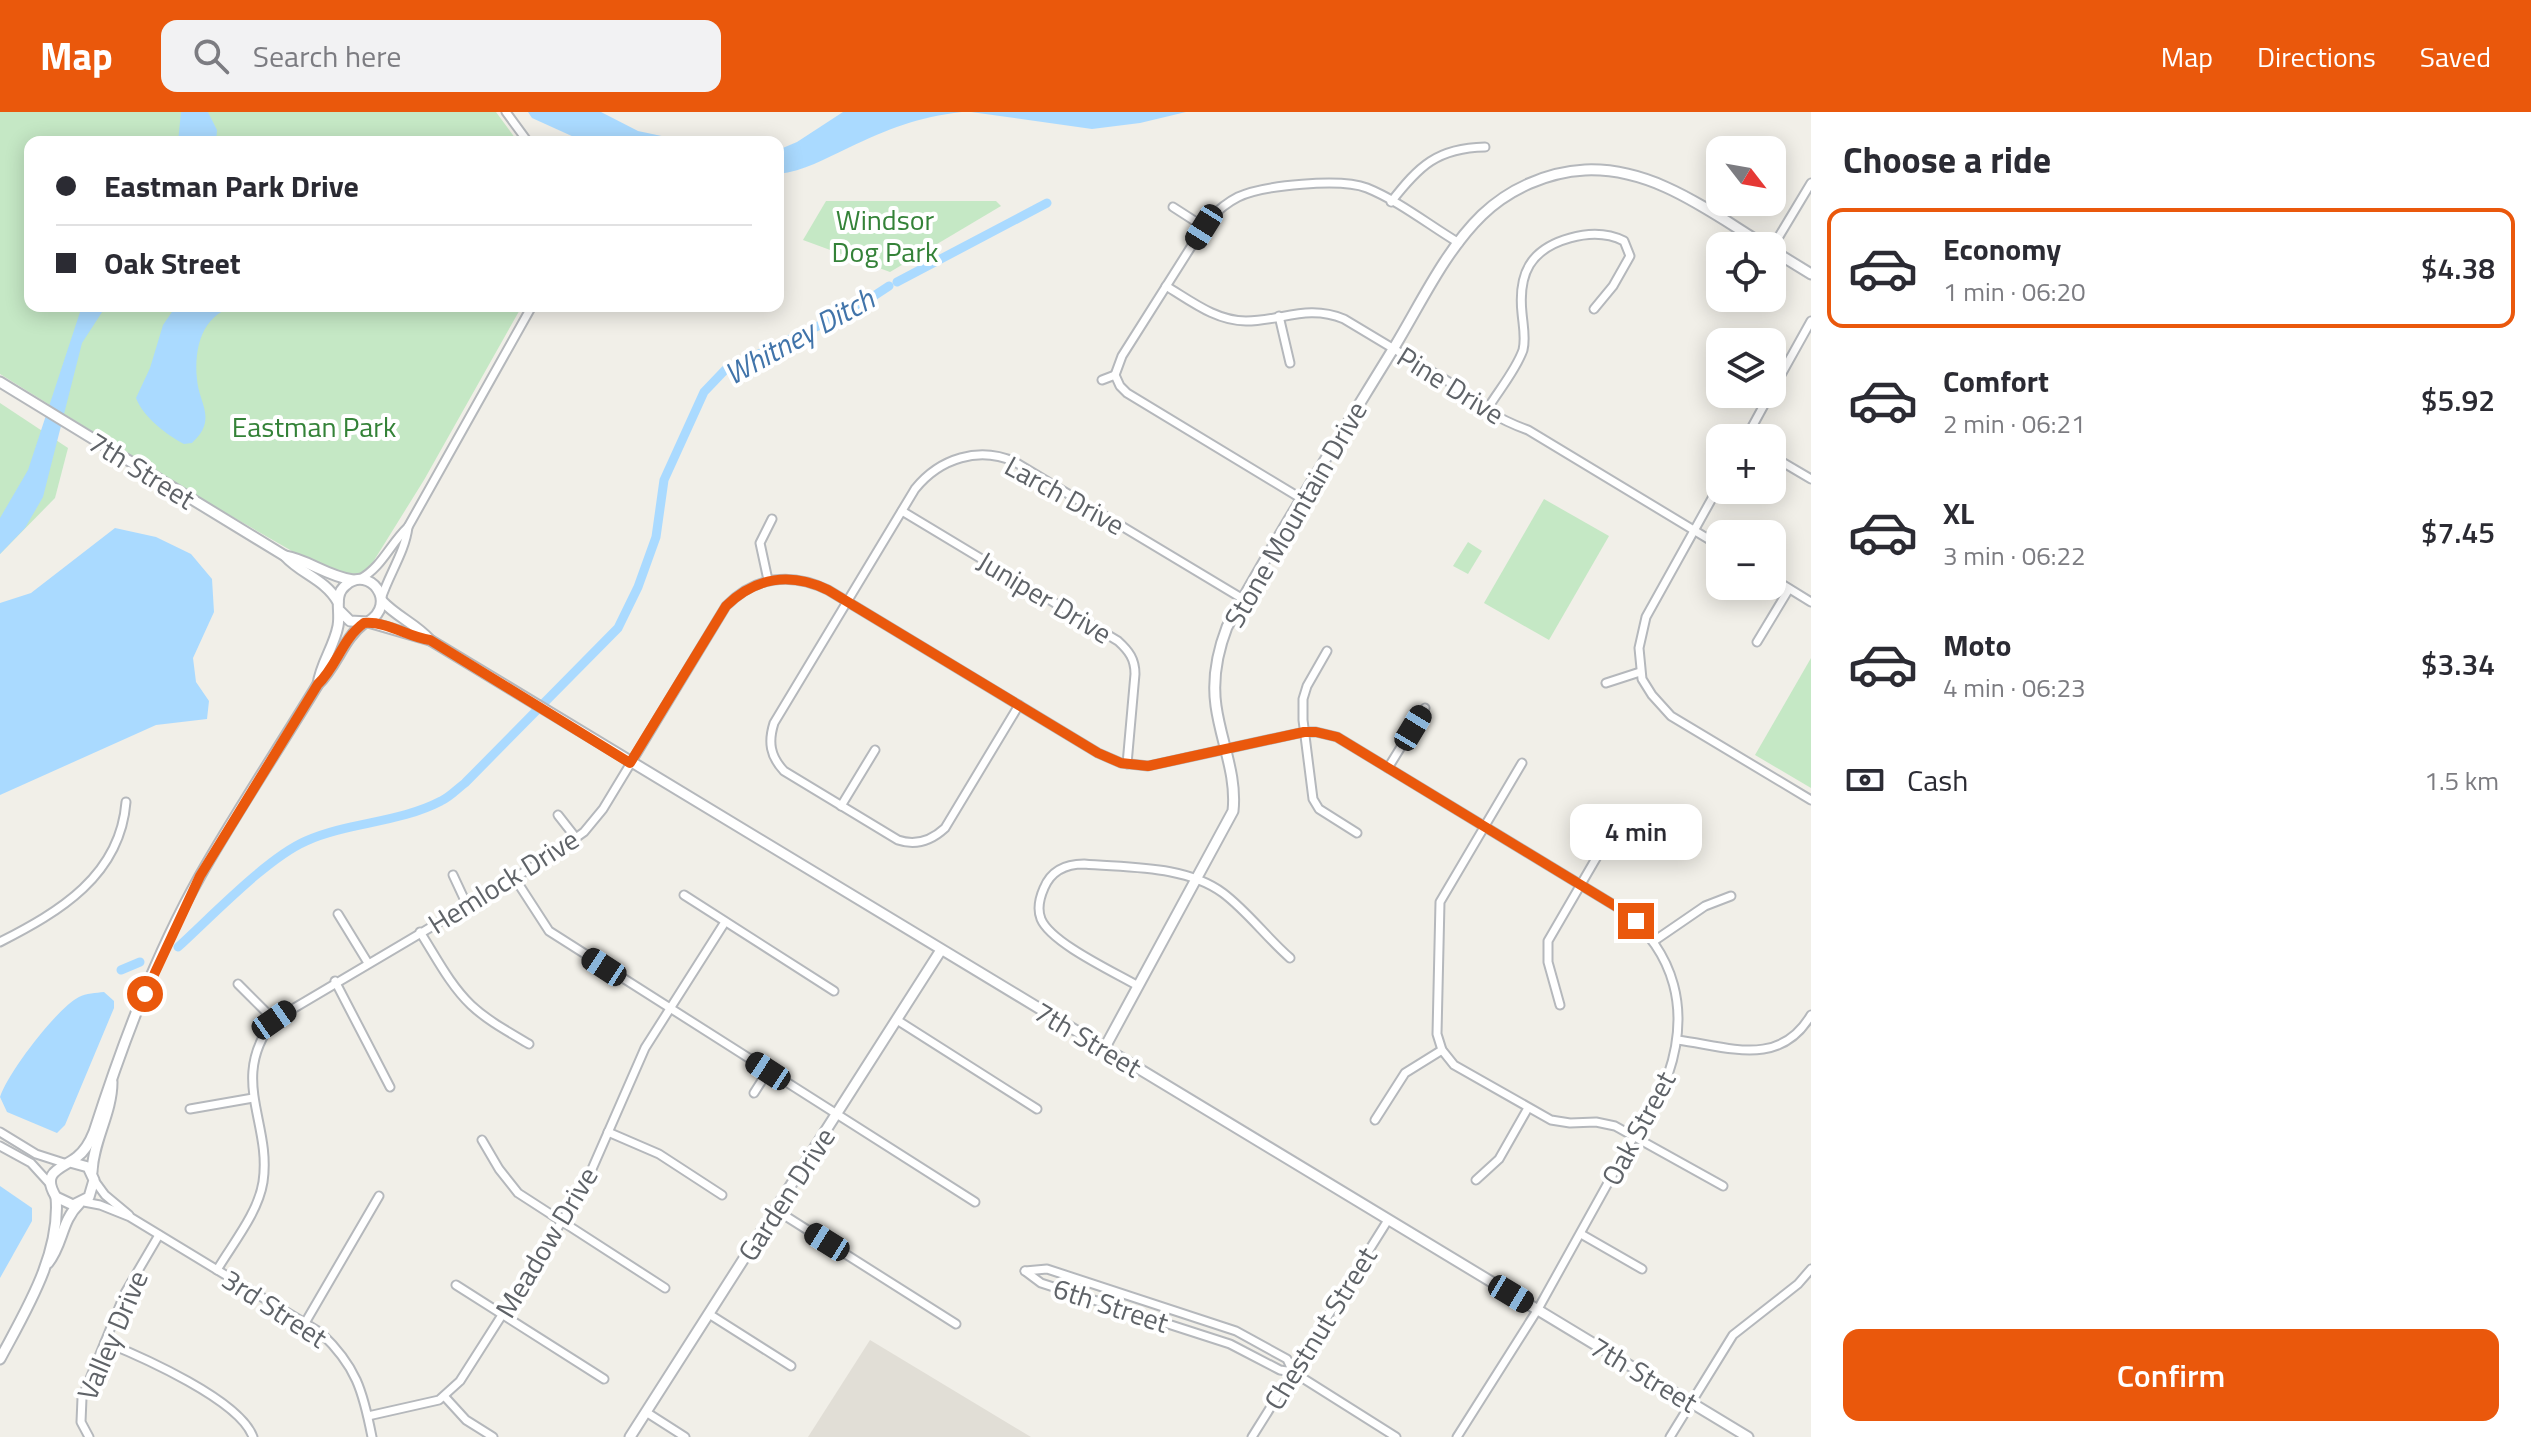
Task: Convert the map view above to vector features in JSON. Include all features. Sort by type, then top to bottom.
[{"type":"street","points":[[506,112],[524,136]]},
{"type":"street","points":[[1391,202],[1411,176],[1427,162],[1452,150],[1485,147]]},
{"type":"street","name":"Stone Mountain Drive","points":[[1104,1049],[1233,811],[1234,786],[1216,707],[1215,670],[1220,646],[1243,599],[1302,499],[1459,243],[1484,214],[1516,190],[1576,171],[1612,171],[1644,178],[1677,192],[1743,232]]},
{"type":"street","points":[[1302,499],[1127,393],[1115,375],[1122,356],[1204,227],[1221,207],[1233,200],[1269,189],[1346,183],[1369,189],[1459,243]]},
{"type":"street","points":[[1782,232],[1811,183]]},
{"type":"street","points":[[1173,207],[1204,227]]},
{"type":"street","points":[[1488,408],[1522,353],[1521,283],[1534,259],[1551,245],[1576,237],[1599,235],[1624,241],[1630,256],[1613,286],[1594,309]]},
{"type":"street","points":[[1786,258],[1811,274]]},
{"type":"street","name":"Pine Drive","points":[[1166,286],[1220,316],[1247,321],[1307,312],[1333,315],[1706,538]]},
{"type":"street","points":[[318,684],[320,669],[337,629],[344,586],[380,564],[397,537],[408,527],[529,312]]},
{"type":"street","points":[[1279,316],[1290,363]]},
{"type":"street","points":[[1786,365],[1811,321]]},
{"type":"street","points":[[1102,380],[1115,375]]},
{"type":"street","name":"7th Street","points":[[0,382],[285,556],[293,565],[328,587],[339,606]]},
{"type":"street","name":"Larch Drive","points":[[1019,705],[945,828],[934,837],[913,843],[898,840],[841,806],[780,767],[772,753],[774,723],[902,511],[923,480],[941,466],[962,457],[999,456],[1015,462],[1243,599]]},
{"type":"street","points":[[1786,464],[1811,479]]},
{"type":"street","points":[[1709,504],[1643,627],[1639,648],[1640,672],[1652,695],[1671,716],[1811,800]]},
{"type":"street","name":"Juniper Drive","points":[[902,511],[1127,649],[1135,665],[1135,674],[1127,764]]},
{"type":"street","points":[[772,519],[761,539],[768,580],[793,578],[806,581],[848,602],[1098,753],[1127,764],[1148,766],[1225,749]]},
{"type":"street","points":[[51,1186],[55,1170],[85,1149],[91,1138],[105,1092],[112,1082],[151,978],[190,896],[318,684],[329,674],[350,636],[379,612],[388,577],[406,542],[408,527]]},
{"type":"street","name":"7th Street","points":[[285,556],[296,558],[328,575],[357,580]]},
{"type":"street","points":[[357,580],[376,587],[382,600]]},
{"type":"street","name":"Hemlock Drive","points":[[217,1270],[257,1203],[263,1185],[264,1168],[252,1075],[255,1054],[274,1020],[576,838],[603,809],[726,606],[748,589],[768,580]]},
{"type":"street","points":[[1786,587],[1811,602]]},
{"type":"street","points":[[1757,642],[1789,589]]},
{"type":"street","name":"7th Street","points":[[382,600],[398,618],[421,630],[430,640],[630,763],[1748,1437]]},
{"type":"street","points":[[339,606],[350,621],[366,622]]},
{"type":"street","name":"7th Street","points":[[366,622],[430,640]]},
{"type":"street","points":[[1327,651],[1303,699],[1313,799],[1319,809],[1357,833]]},
{"type":"street","points":[[1606,683],[1640,672]]},
{"type":"street","points":[[1388,768],[1425,708]]},
{"type":"street","name":"Oak Street","points":[[1225,749],[1304,732],[1337,737],[1622,910],[1654,941],[1667,965],[1679,1015],[1678,1040],[1668,1075],[1538,1309],[1457,1437]]},
{"type":"street","points":[[841,806],[875,750]]},
{"type":"street","points":[[1522,763],[1445,892],[1439,908],[1435,1025],[1442,1050],[1457,1067],[1528,1108],[1557,1122],[1604,1123],[1723,1186]]},
{"type":"street","points":[[0,942],[52,915],[87,885],[118,839],[125,820],[126,802]]},
{"type":"street","points":[[558,815],[576,838]]},
{"type":"street","points":[[1560,1005],[1548,962],[1547,948],[1552,931],[1616,824]]},
{"type":"street","points":[[1138,986],[1052,935],[1040,918],[1041,895],[1047,881],[1058,870],[1068,865],[1084,864],[1178,873],[1197,880],[1225,895],[1290,958]]},
{"type":"street","points":[[453,875],[467,905]]},
{"type":"street","points":[[514,877],[549,931],[975,1202]]},
{"type":"street","points":[[684,895],[834,991]]},
{"type":"street","points":[[1654,941],[1705,906],[1731,896]]},
{"type":"street","points":[[338,914],[368,963]]},
{"type":"street","name":"Meadow Drive","points":[[445,1397],[460,1381],[585,1185],[645,1048],[725,922]]},
{"type":"street","points":[[420,932],[463,997],[491,1021],[529,1044]]},
{"type":"street","name":"Garden Drive","points":[[630,1437],[941,950]]},
{"type":"street","points":[[335,981],[390,1087]]},
{"type":"street","points":[[238,984],[274,1020]]},
{"type":"street","points":[[1678,1040],[1746,1050],[1771,1049],[1798,1034],[1811,1015]]},
{"type":"street","points":[[897,1020],[1037,1109]]},
{"type":"street","points":[[1375,1120],[1405,1073],[1442,1050]]},
{"type":"street","points":[[754,1093],[768,1071]]},
{"type":"street","points":[[46,1265],[56,1253],[68,1217],[92,1192],[94,1154],[112,1095],[112,1082]]},
{"type":"street","points":[[190,1109],[253,1098]]},
{"type":"street","points":[[1476,1180],[1499,1159],[1528,1108]]},
{"type":"street","points":[[0,1132],[36,1154],[82,1164],[93,1176]]},
{"type":"street","points":[[608,1132],[659,1154],[722,1195]]},
{"type":"street","points":[[482,1140],[518,1193],[665,1288]]},
{"type":"street","points":[[0,1146],[31,1163],[51,1186],[56,1197],[57,1226],[46,1265],[0,1359]]},
{"type":"street","name":"3rd Street","points":[[93,1176],[105,1195],[130,1217],[321,1333],[350,1365],[359,1382],[372,1437]]},
{"type":"street","points":[[305,1323],[379,1196]]},
{"type":"street","points":[[56,1197],[67,1204],[81,1203]]},
{"type":"street","name":"3rd Street","points":[[81,1203],[100,1205],[130,1217]]},
{"type":"street","points":[[776,1210],[956,1324]]},
{"type":"street","name":"Chestnut Street","points":[[1252,1437],[1388,1220]]},
{"type":"street","points":[[1581,1234],[1642,1269]]},
{"type":"street","name":"Valley Drive","points":[[89,1437],[81,1422],[81,1404],[128,1288],[159,1235]]},
{"type":"street","name":"6th Street","points":[[1293,1372],[1287,1359],[1236,1331],[1047,1269],[1025,1271],[1041,1283],[1220,1341],[1280,1370],[1293,1372],[1396,1437]]},
{"type":"street","points":[[1670,1437],[1733,1335],[1798,1284],[1811,1269]]},
{"type":"street","points":[[456,1285],[604,1379]]},
{"type":"street","points":[[709,1314],[791,1366]]},
{"type":"street","points":[[105,1342],[156,1364],[230,1409],[247,1424],[253,1437]]},
{"type":"street","points":[[368,1416],[419,1406],[445,1397],[466,1420],[493,1437]]},
{"type":"street","points":[[646,1412],[685,1437]]},
{"type":"shaded area","points":[[870,1340],[1031,1437],[808,1437]]},
{"type":"green space","name":"Eastman Park","points":[[0,112],[496,112],[514,136],[24,136],[24,312],[519,312],[424,480],[360,583],[351,585],[198,497],[0,374]]},
{"type":"green space","name":"Windsor Dog Park","points":[[826,201],[996,201],[1001,206],[890,272],[803,240]]},
{"type":"green space","points":[[0,403],[68,448],[55,498],[0,554]]},
{"type":"green space","points":[[1544,499],[1609,536],[1549,640],[1484,603]]},
{"type":"green space","points":[[1468,542],[1482,551],[1468,574],[1453,566]]},
{"type":"green space","points":[[1811,658],[1811,788],[1755,755]]},
{"type":"water","points":[[181,112],[208,112],[217,130],[216,136],[179,136]]},
{"type":"water","points":[[528,112],[601,112],[638,131],[662,136],[572,136],[532,118]]},
{"type":"water","points":[[843,112],[962,112],[904,125],[806,167],[784,173],[784,147]]},
{"type":"water","points":[[971,112],[1186,112],[1140,123],[1092,129]]},
{"type":"water","points":[[80,312],[102,312],[82,343],[43,497],[25,528],[0,554],[0,518],[28,470]]},
{"type":"water","points":[[172,312],[222,312],[207,325],[199,344],[196,367],[206,419],[192,443],[184,444],[156,425],[136,398],[150,368],[163,325]]},
{"type":"water","points":[[115,528],[156,537],[191,554],[212,579],[214,612],[193,658],[196,682],[209,701],[207,719],[156,725],[0,795],[0,603],[31,593]]},
{"type":"water","points":[[104,992],[114,1001],[114,1008],[65,1125],[57,1133],[7,1112],[0,1097],[12,1073],[34,1042],[69,1004],[82,996]]},
{"type":"water","points":[[0,1186],[32,1208],[32,1221],[0,1278]]},
{"type":"waterway","name":"Whitney Ditch","points":[[897,282],[1047,203]]},
{"type":"waterway","name":"Whitney Ditch","points":[[178,947],[240,889],[291,849],[322,835],[425,808],[444,799],[465,783],[618,628],[638,587],[656,537],[664,480],[704,392],[725,370],[854,309],[889,286]]},
{"type":"waterway","name":"Whitney Ditch","points":[[121,970],[140,962]]},
{"type":"route","points":[[145,994],[200,876],[318,684],[329,674],[350,636],[364,623],[386,626],[415,638],[430,640],[630,763],[726,606],[762,582],[793,578],[828,590],[1098,753],[1121,763],[1148,766],[1304,732],[1337,737],[1636,921]]}]
